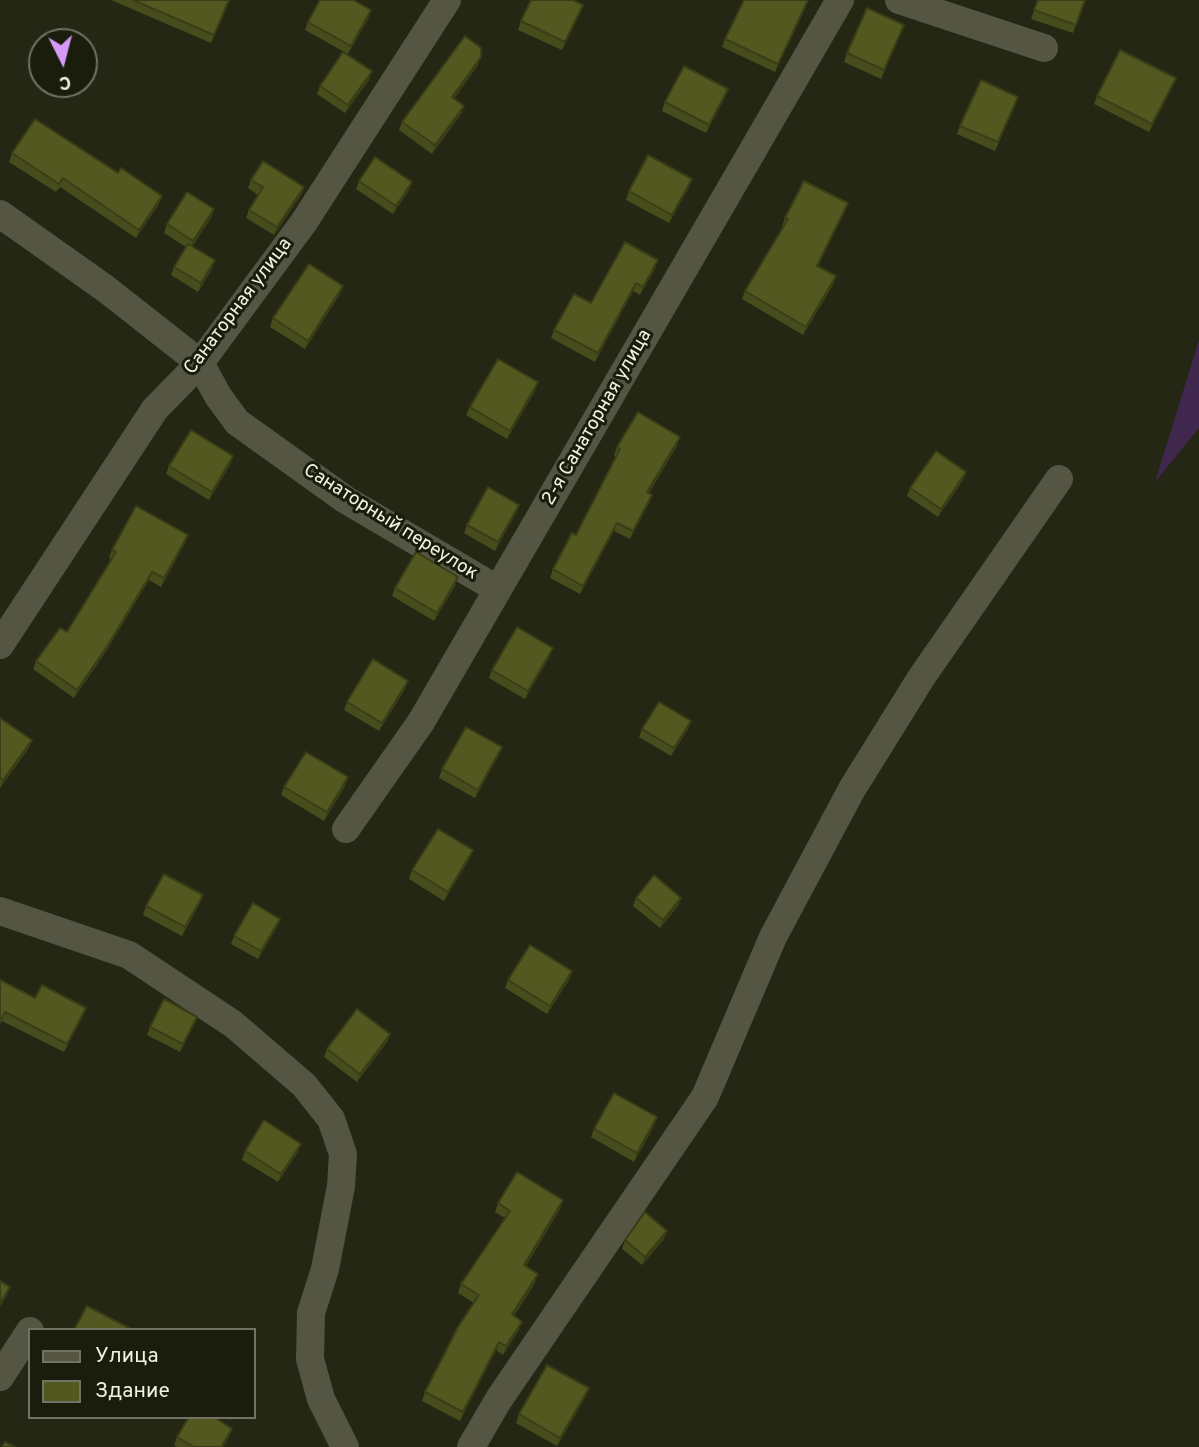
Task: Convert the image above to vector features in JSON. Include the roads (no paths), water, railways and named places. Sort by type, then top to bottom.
[{"type":"street","name":"Санаторная улица","points":[[0,645],[155,409],[200,362],[304,222],[447,0]]},
{"type":"street","name":"2-я Санаторная улица","points":[[346,829],[421,722],[840,0]]},
{"type":"street","points":[[899,0],[1044,48]]},
{"type":"street","name":"Санаторный переулок","points":[[0,214],[106,289],[200,362],[218,396],[237,422],[346,500],[497,589]]},
{"type":"street","points":[[471,1447],[499,1399],[705,1097],[773,937],[852,789],[921,678],[1059,479]]},
{"type":"street","points":[[0,911],[129,955],[233,1024],[304,1085],[331,1119],[343,1154],[341,1186],[325,1269],[311,1313],[310,1359],[321,1399],[345,1447]]},
{"type":"street","points":[[0,1377],[28,1334]]}]
